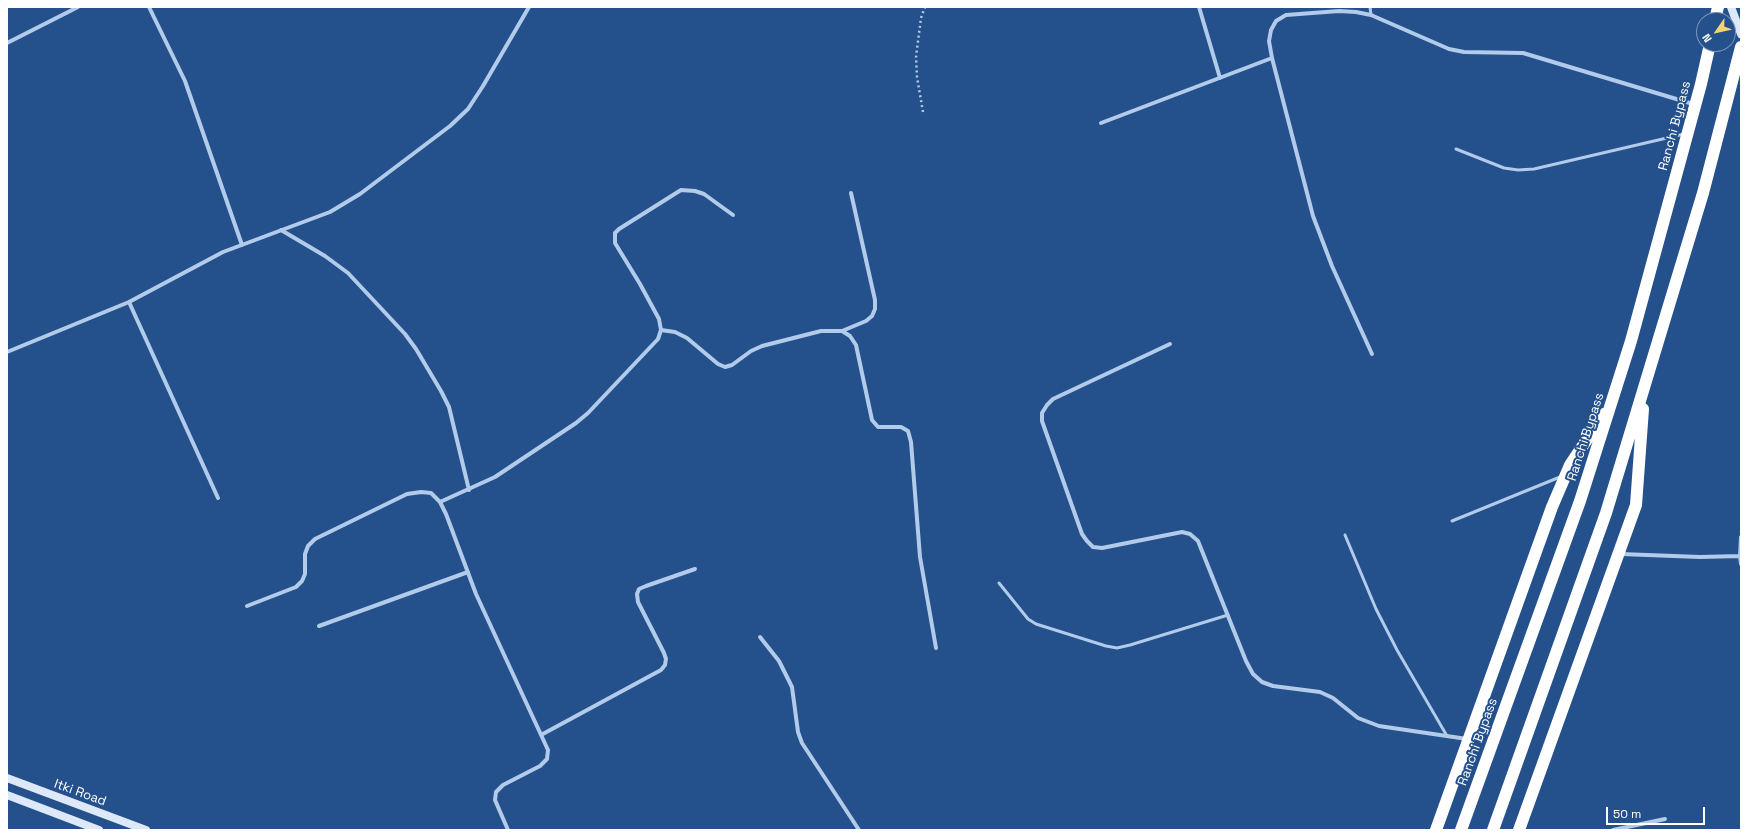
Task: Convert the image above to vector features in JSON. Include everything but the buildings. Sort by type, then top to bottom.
[{"type":"highway","points":[[1493,830],[1606,513],[1703,193],[1741,47]]},
{"type":"highway","name":"Ranchi Bypass","points":[[1461,830],[1580,501],[1631,341],[1688,134],[1708,52]]},
{"type":"highway","points":[[1519,830],[1636,505],[1644,386]]},
{"type":"highway","points":[[1436,830],[1552,507],[1570,465],[1611,403]]},
{"type":"main road","points":[[1731,7],[1741,34]]},
{"type":"main road","name":"Itki Road","points":[[7,778],[146,830]]},
{"type":"main road","points":[[7,795],[99,830]]},
{"type":"street","points":[[7,43],[78,7]]},
{"type":"street","points":[[150,7],[185,82],[242,245]]},
{"type":"street","points":[[7,352],[129,302],[223,252],[345,204],[376,183],[450,126],[468,109],[529,7]]},
{"type":"street","points":[[1198,7],[1220,78]]},
{"type":"street","points":[[1319,7],[1320,13]]},
{"type":"street","points":[[1372,354],[1320,237],[1272,58],[1269,41],[1271,30],[1276,21],[1286,15],[1339,11],[1371,15],[1449,49],[1464,52],[1523,53],[1695,105]]},
{"type":"street","points":[[1101,123],[1272,58]]},
{"type":"street","points":[[440,502],[502,474],[576,423],[658,339],[661,330],[659,319],[615,243],[615,233],[619,229],[681,190],[695,191],[704,194],[733,215]]},
{"type":"street","points":[[661,330],[675,332],[686,338],[718,364],[725,367],[732,365],[751,351],[762,346],[821,331],[842,331],[866,321],[872,316],[875,309],[874,300],[851,193]]},
{"type":"street","points":[[281,230],[325,256],[348,273],[405,334],[416,349],[442,391],[449,407],[469,490]]},
{"type":"street","points":[[129,302],[218,498]]},
{"type":"street","points":[[842,331],[850,336],[856,345],[872,420],[878,427],[901,427],[908,431],[911,442],[921,565],[936,648]]},
{"type":"street","points":[[1170,344],[1053,399],[1046,405],[1042,413],[1042,421],[1082,534],[1087,541],[1093,547],[1102,548],[1182,532],[1190,534],[1198,541],[1246,661],[1253,674],[1262,682],[1273,686],[1320,692],[1333,698],[1358,718],[1379,726],[1468,740]]},
{"type":"street","points":[[247,606],[296,587],[302,581],[305,574],[305,554],[308,546],[315,539],[407,494],[421,492],[431,493],[440,502],[468,572],[548,750],[547,759],[535,769],[503,785],[496,792],[495,800],[508,830]]},
{"type":"street","points":[[1741,537],[1741,564]]},
{"type":"street","points":[[1618,554],[1700,557],[1740,556]]},
{"type":"street","points":[[541,735],[661,670],[665,665],[666,659],[638,602],[637,594],[639,590],[646,586],[695,569]]},
{"type":"street","points":[[319,626],[468,572]]},
{"type":"street","points":[[760,637],[779,661],[792,687],[798,732],[802,744],[859,830]]},
{"type":"street","points":[[1613,830],[1665,819]]},
{"type":"lane","points":[[1370,7],[1371,15]]},
{"type":"lane","points":[[1456,149],[1504,168],[1518,170],[1534,169],[1688,134]]},
{"type":"lane","points":[[1452,521],[1566,475]]},
{"type":"lane","points":[[1345,535],[1376,610],[1397,650],[1447,736]]},
{"type":"lane","points":[[999,583],[1028,619],[1036,624],[1106,646],[1117,648],[1228,615]]},
{"type":"path","points":[[923,112],[917,77],[916,57],[920,24],[925,7]]}]
